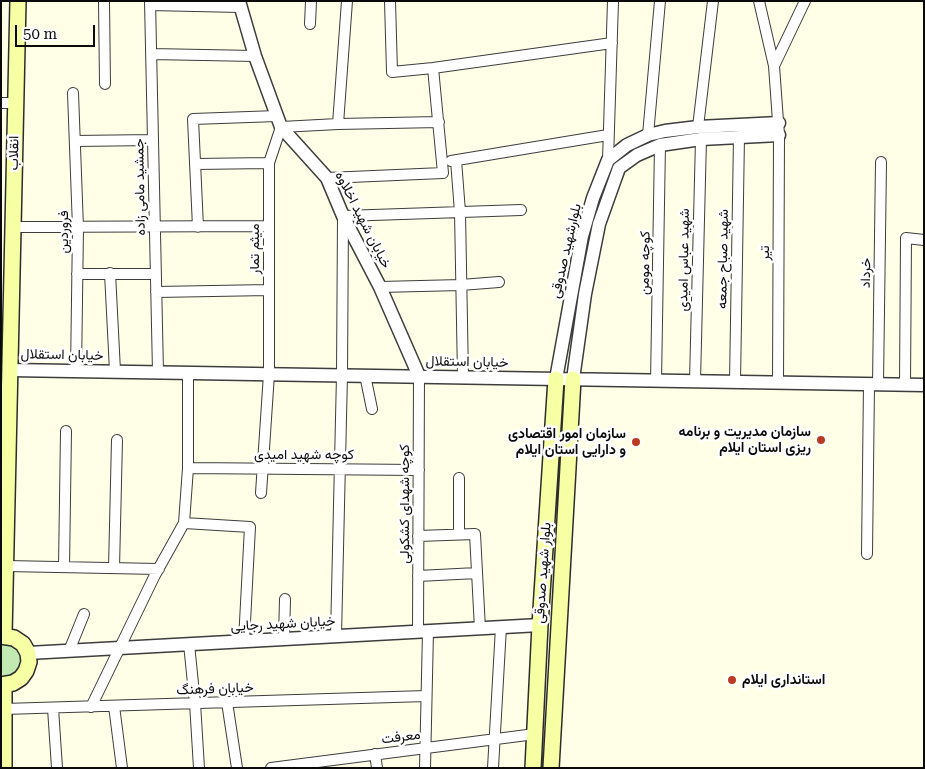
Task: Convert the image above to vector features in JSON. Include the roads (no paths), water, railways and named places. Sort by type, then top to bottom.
[{"type":"main road","name":"انقلاب","points":[[3,636],[6,566],[4,537],[10,370],[6,347],[7,257],[13,227],[8,103],[18,1]]},
{"type":"main road","name":"بلوار شهید صدوقی","points":[[533,768],[556,379]]},
{"type":"main road","name":"بلوار شهید صدوقی","points":[[551,768],[573,379]]},
{"type":"main road","points":[[3,636],[14,638],[22,644],[28,653],[29,662],[21,678],[13,683],[3,685],[4,768]]},
{"type":"street","points":[[104,1],[105,84]]},
{"type":"street","points":[[310,24],[311,1]]},
{"type":"street","points":[[338,124],[347,1]]},
{"type":"street","points":[[390,1],[392,72],[612,43]]},
{"type":"street","points":[[613,1],[608,136],[613,164]]},
{"type":"street","points":[[648,135],[660,1]]},
{"type":"street","name":"شهید عباس امیدی","points":[[695,381],[699,133],[713,1]]},
{"type":"street","name":"تیر","points":[[760,1],[774,66],[779,129],[778,382]]},
{"type":"street","points":[[774,66],[805,1]]},
{"type":"street","points":[[150,3],[240,4]]},
{"type":"street","name":"جمشید مامی زاده","points":[[150,3],[158,372]]},
{"type":"street","name":"خیابان شهید اخلاوه","points":[[240,4],[255,56],[279,122],[327,178],[343,216],[380,287],[419,376]]},
{"type":"street","points":[[151,54],[255,56]]},
{"type":"street","points":[[433,68],[442,168]]},
{"type":"street","name":"فروردین","points":[[72,93],[78,228],[76,371]]},
{"type":"street","points":[[198,227],[193,119],[338,124],[438,122]]},
{"type":"street","name":"میثم تمار","points":[[261,493],[269,374],[269,163],[279,122]]},
{"type":"street","points":[[613,164],[627,145],[648,135],[779,129]]},
{"type":"street","name":"شهید صباح جمعه","points":[[735,382],[739,131]]},
{"type":"street","points":[[613,164],[660,145],[699,133]]},
{"type":"street","points":[[327,178],[442,168],[456,160],[608,136]]},
{"type":"street","points":[[75,141],[153,140]]},
{"type":"street","name":"کوچه مومن","points":[[656,380],[660,145]]},
{"type":"street","points":[[456,160],[460,212],[463,377]]},
{"type":"street","name":"خرداد","points":[[867,554],[881,162]]},
{"type":"street","points":[[195,164],[269,163]]},
{"type":"street","name":"بلوارشهید صدوقی","points":[[556,379],[582,236],[593,198],[613,164]]},
{"type":"street","name":"بلوارشهید صدوقی","points":[[573,379],[585,294],[613,164]]},
{"type":"street","points":[[336,636],[342,375],[343,216],[521,210]]},
{"type":"street","points":[[13,227],[154,228],[269,226]]},
{"type":"street","points":[[905,385],[906,238],[924,240]]},
{"type":"street","points":[[77,274],[156,274]]},
{"type":"street","points":[[110,274],[115,371]]},
{"type":"street","points":[[380,287],[499,282]]},
{"type":"street","points":[[156,292],[269,290]]},
{"type":"street","name":"خیابان استقلال","points":[[10,370],[924,385]]},
{"type":"street","points":[[91,706],[158,569],[184,524],[188,468],[188,372]]},
{"type":"street","points":[[366,376],[372,409]]},
{"type":"street","name":"کوچه شهدای کشکولی","points":[[419,376],[418,576],[426,696],[425,768]]},
{"type":"street","points":[[64,567],[66,431]]},
{"type":"street","points":[[114,568],[117,440]]},
{"type":"street","name":"کوچه شهید امیدی","points":[[188,468],[419,470]]},
{"type":"street","points":[[459,478],[459,534]]},
{"type":"street","points":[[184,524],[250,527],[244,641]]},
{"type":"street","points":[[418,536],[475,534],[480,628]]},
{"type":"street","points":[[6,566],[158,569]]},
{"type":"street","points":[[418,576],[477,573]]},
{"type":"street","points":[[284,639],[285,599]]},
{"type":"street","points":[[69,650],[84,614]]},
{"type":"street","name":"خیابان شهید رجایی","points":[[28,653],[540,625]]},
{"type":"street","points":[[493,768],[502,627]]},
{"type":"street","points":[[189,644],[199,768]]},
{"type":"street","name":"خیابان فرهنگ","points":[[4,709],[426,696]]},
{"type":"street","points":[[228,702],[237,768]]},
{"type":"street","points":[[114,706],[122,768]]},
{"type":"street","points":[[54,708],[57,768]]},
{"type":"street","name":"معرفت","points":[[274,768],[343,763],[376,754],[535,734]]},
{"type":"street","points":[[376,754],[377,768]]},
{"type":"place","name":"سازمان مدیریت و برنامه ریزی استان ایلام","points":[[821,440]]},
{"type":"place","name":"سازمان امور اقتصادی و دارایی استان ایلام","points":[[636,442]]},
{"type":"place","name":"استانداری ایلام","points":[[732,680]]}]
